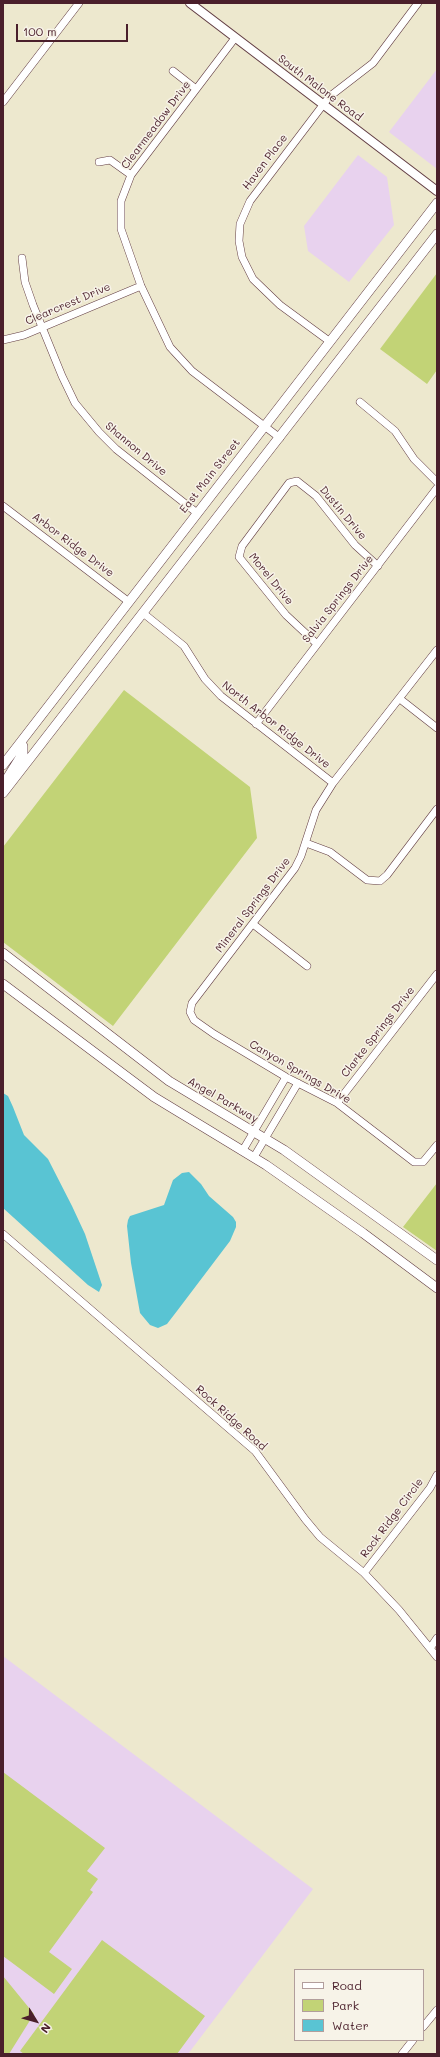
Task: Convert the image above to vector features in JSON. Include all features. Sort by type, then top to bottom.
[{"type":"main road","name":"East Main Street","points":[[3,765],[437,203]]},
{"type":"main road","points":[[3,793],[437,234]]},
{"type":"main road","points":[[129,602],[143,613]]},
{"type":"main road","points":[[3,785],[23,753],[23,746],[20,743]]},
{"type":"main road","name":"Angel Parkway","points":[[3,953],[169,1081],[266,1139],[325,1179],[437,1260]]},
{"type":"main road","points":[[3,984],[154,1098],[254,1157],[363,1233],[437,1288]]},
{"type":"street","points":[[3,102],[80,3]]},
{"type":"street","name":"South Malone Road","points":[[190,3],[437,191]]},
{"type":"street","name":"Haven Place","points":[[329,341],[280,305],[253,279],[245,266],[239,241],[240,224],[250,201],[323,104],[330,96],[373,63],[418,3]]},
{"type":"street","name":"Clearmeadow Drive","points":[[235,38],[131,175],[121,201],[121,229],[141,286],[162,334],[179,359],[192,371],[280,438]]},
{"type":"street","points":[[173,71],[196,89]]},
{"type":"street","points":[[99,162],[110,160],[131,175]]},
{"type":"street","name":"Shannon Drive","points":[[22,258],[25,282],[41,327],[75,403],[88,420],[116,449],[197,513]]},
{"type":"street","name":"Clearcrest Drive","points":[[3,340],[41,327],[141,286]]},
{"type":"street","points":[[360,402],[395,431],[414,458],[437,482]]},
{"type":"street","name":"Dustin Drive","points":[[289,483],[297,481],[316,496],[355,545],[378,566]]},
{"type":"street","name":"Morel Drive","points":[[289,483],[242,546],[239,557],[286,615],[317,644]]},
{"type":"street","name":"Salvia Springs Drive","points":[[256,724],[437,488]]},
{"type":"street","name":"Arbor Ridge Drive","points":[[3,506],[129,602]]},
{"type":"street","name":"North Arbor Ridge Drive","points":[[143,613],[184,646],[212,688],[333,783]]},
{"type":"street","name":"Mineral Springs Drive","points":[[190,1012],[192,1003],[296,868],[306,843],[316,810],[333,783],[437,650]]},
{"type":"street","points":[[400,699],[437,728]]},
{"type":"street","points":[[306,843],[330,852],[367,880],[380,880],[387,874],[437,809]]},
{"type":"street","points":[[253,924],[308,966]]},
{"type":"street","name":"Clarke Springs Drive","points":[[337,1104],[437,974]]},
{"type":"street","name":"Canyon Springs Drive","points":[[190,1012],[194,1020],[214,1034],[286,1077],[337,1104],[414,1162],[420,1163],[426,1160],[437,1145]]},
{"type":"street","points":[[243,1150],[286,1077]]},
{"type":"street","points":[[254,1157],[298,1083]]},
{"type":"street","name":"Rock Ridge Road","points":[[3,1234],[255,1451],[320,1537],[364,1573],[399,1610],[431,1647],[437,1657]]},
{"type":"street","name":"Rock Ridge Circle","points":[[364,1573],[430,1488],[437,1475]]},
{"type":"street","points":[[431,1647],[437,1638]]},
{"type":"street","points":[[424,2027],[437,2010]]},
{"type":"street","points":[[402,2054],[412,2041]]},
{"type":"shaded area","points":[[437,69],[437,169],[389,132]]},
{"type":"shaded area","points":[[358,155],[387,177],[394,225],[349,282],[308,251],[304,226]]},
{"type":"shaded area","points":[[3,1656],[313,1889],[188,2054],[3,2054]]},
{"type":"green space","points":[[437,273],[437,370],[427,384],[380,349]]},
{"type":"green space","points":[[124,690],[250,787],[257,838],[113,1026],[3,942],[3,847]]},
{"type":"green space","points":[[437,1183],[437,1251],[403,1227]]},
{"type":"green space","points":[[3,1772],[105,1848],[87,1871],[98,1879],[90,1890],[93,1892],[49,1952],[72,1969],[54,1994],[3,1956]]},
{"type":"green space","points":[[102,1940],[205,2016],[177,2054],[24,2054],[20,2051]]},
{"type":"green space","points":[[3,1976],[34,2014],[9,2054],[3,2054]]},
{"type":"water","points":[[3,1093],[8,1096],[24,1135],[48,1159],[72,1206],[85,1234],[102,1285],[99,1292],[88,1285],[3,1208]]},
{"type":"water","points":[[189,1172],[201,1184],[209,1196],[233,1217],[236,1222],[236,1227],[230,1241],[167,1324],[158,1328],[150,1325],[140,1313],[131,1263],[127,1226],[128,1220],[130,1216],[164,1205],[173,1180],[182,1173]]}]
